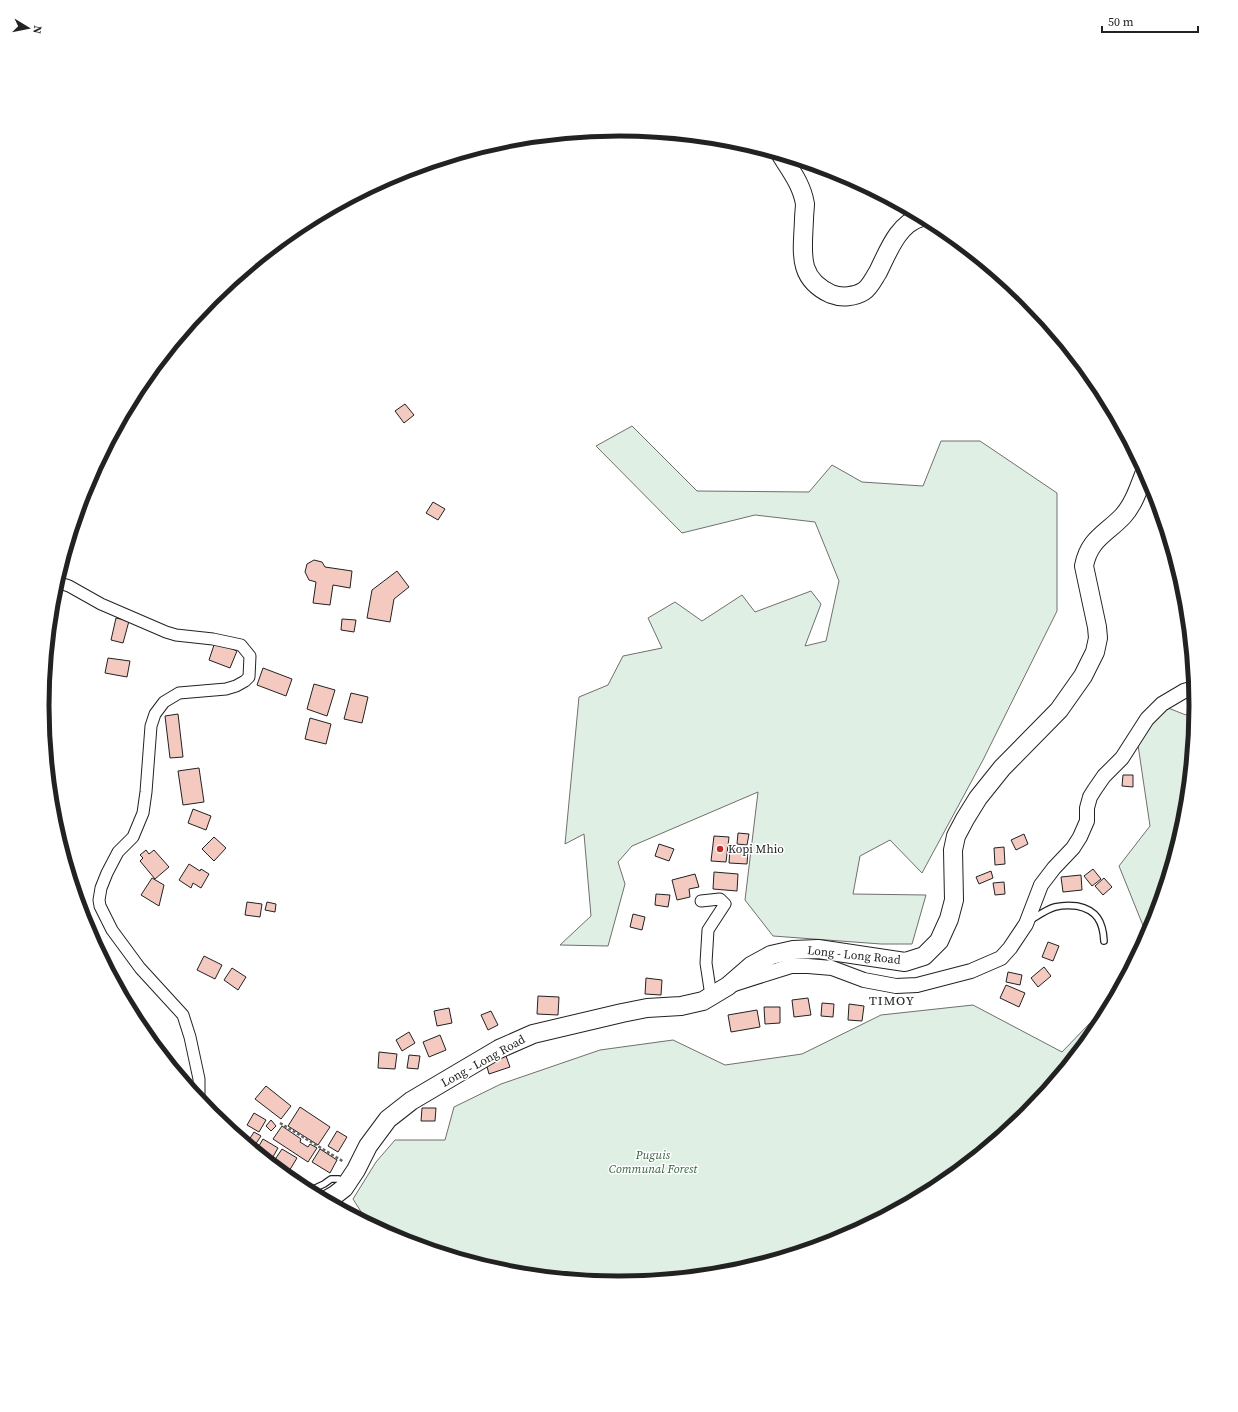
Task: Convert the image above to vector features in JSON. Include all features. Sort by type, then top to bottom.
[{"type":"main road","points":[[785,161],[798,180],[805,204],[802,256],[808,277],[824,290],[836,296],[851,296],[864,291],[874,279],[903,228],[915,219]]},
{"type":"main road","name":"Long - Long Road","points":[[330,1198],[336,1195],[351,1177],[368,1146],[388,1119],[411,1102],[499,1049],[532,1034],[647,1008],[681,1006],[703,1001],[728,986],[752,966],[771,955],[793,950],[818,949],[905,962],[924,956],[939,941],[949,919],[954,900],[953,850],[956,836],[978,798],[1002,768],[1059,710],[1083,676],[1095,652],[1098,638],[1097,627],[1084,566],[1086,558],[1093,543],[1124,515],[1137,493],[1142,480]]},
{"type":"street","points":[[62,584],[101,604],[166,632],[176,635],[213,639],[241,645],[250,656],[249,677],[245,681],[226,689],[180,693],[164,702],[155,714],[151,726],[147,786],[143,813],[133,837],[118,852],[107,873],[101,888],[99,900],[100,906],[112,930],[140,968],[183,1015],[190,1037],[198,1079],[199,1091]]},
{"type":"street","points":[[728,986],[791,966],[832,968],[864,980],[896,986],[917,985],[971,971],[1001,958],[1010,948],[1026,924],[1041,886],[1054,868],[1073,848],[1080,837],[1087,821],[1087,808],[1090,797],[1122,758],[1147,719],[1162,704],[1189,690]]},
{"type":"street","points":[[701,901],[720,899],[725,904],[708,930],[706,963],[711,996]]},
{"type":"lane","points":[[1026,924],[1054,907],[1067,904],[1086,908],[1095,913],[1103,928],[1104,941]]},
{"type":"lane","points":[[315,1188],[331,1179],[351,1177]]},
{"type":"path","points":[[280,1123],[351,1177]]},
{"type":"green space","points":[[632,426],[697,491],[809,492],[832,465],[862,482],[923,486],[941,441],[980,441],[1057,493],[1057,611],[983,760],[922,873],[890,840],[860,856],[853,894],[926,895],[912,944],[881,944],[773,936],[745,900],[758,792],[632,846],[618,862],[625,884],[608,946],[560,945],[591,916],[584,834],[565,844],[579,697],[608,685],[623,656],[662,648],[648,618],[675,602],[702,621],[742,595],[755,612],[811,591],[821,604],[805,646],[826,641],[839,581],[815,522],[755,515],[682,533],[596,446]]},
{"type":"green space","points":[[1163,706],[1186,715],[1189,712],[1188,743],[1178,817],[1170,854],[1144,928],[1119,866],[1150,826],[1138,745]]},
{"type":"green space","name":"Puguis Communal Forest","points":[[973,1005],[1062,1052],[1099,1014],[1048,1082],[1022,1109],[995,1135],[936,1180],[904,1200],[837,1233],[767,1257],[730,1265],[656,1275],[619,1276],[582,1275],[508,1265],[471,1257],[401,1233],[363,1215],[353,1199],[376,1162],[395,1140],[445,1140],[454,1107],[501,1084],[600,1050],[673,1040],[725,1065],[802,1054],[881,1015]]},
{"type":"building","points":[[719,145],[744,150],[744,151]]},
{"type":"building","points":[[405,404],[414,415],[404,423],[395,411]]},
{"type":"building","points":[[433,502],[445,509],[438,520],[426,513]]},
{"type":"building","points":[[314,560],[322,562],[325,567],[352,571],[350,588],[333,585],[330,605],[313,603],[316,582],[309,580],[305,572],[307,564]]},
{"type":"building","points":[[397,571],[409,587],[394,599],[390,622],[367,618],[372,590]]},
{"type":"building","points":[[116,618],[129,621],[123,643],[111,640]]},
{"type":"building","points":[[342,619],[356,620],[354,632],[341,630]]},
{"type":"building","points":[[215,642],[237,651],[230,668],[209,660]]},
{"type":"building","points":[[108,658],[130,661],[127,677],[105,673]]},
{"type":"building","points":[[263,668],[292,679],[286,696],[257,685]]},
{"type":"building","points":[[314,684],[335,690],[327,716],[307,709]]},
{"type":"building","points":[[351,693],[368,697],[362,723],[344,719]]},
{"type":"building","points":[[178,714],[183,757],[170,758],[165,716]]},
{"type":"building","points":[[310,718],[331,724],[326,744],[305,739]]},
{"type":"building","points":[[199,768],[204,802],[183,805],[178,771]]},
{"type":"building","points":[[1123,775],[1133,775],[1133,787],[1122,786]]},
{"type":"building","points":[[193,809],[211,816],[206,830],[188,823]]},
{"type":"building","points":[[738,833],[749,834],[747,845],[737,844]]},
{"type":"building","points":[[1024,834],[1028,844],[1016,850],[1011,840]]},
{"type":"building","name":"Kopi Mhio","points":[[714,836],[729,837],[726,862],[711,861]]},
{"type":"building","points":[[214,837],[226,848],[214,861],[202,849]]},
{"type":"building","points":[[659,844],[674,849],[669,861],[655,856]]},
{"type":"building","points":[[1004,847],[1005,864],[995,865],[994,848]]},
{"type":"building","points":[[730,848],[748,850],[747,864],[729,863]]},
{"type":"building","points":[[146,850],[149,854],[154,850],[169,867],[155,879],[140,861],[143,858],[140,855]]},
{"type":"building","points":[[189,864],[200,871],[201,869],[209,874],[201,888],[193,883],[191,888],[179,880]]},
{"type":"building","points":[[1093,869],[1101,879],[1092,886],[1084,876]]},
{"type":"building","points":[[991,871],[993,878],[979,884],[976,877]]},
{"type":"building","points":[[714,872],[738,874],[737,891],[713,889]]},
{"type":"building","points":[[695,874],[699,887],[689,889],[690,897],[677,900],[672,880]]},
{"type":"building","points":[[1081,875],[1082,890],[1063,892],[1061,877]]},
{"type":"building","points":[[152,878],[164,885],[159,906],[141,895]]},
{"type":"building","points":[[1104,878],[1112,887],[1103,895],[1095,886]]},
{"type":"building","points":[[1004,882],[1005,894],[995,895],[993,883]]},
{"type":"building","points":[[656,894],[670,895],[668,907],[655,905]]},
{"type":"building","points":[[247,902],[262,904],[260,917],[245,915]]},
{"type":"building","points":[[267,902],[276,904],[275,912],[265,910]]},
{"type":"building","points":[[633,914],[645,917],[642,930],[630,927]]},
{"type":"building","points":[[1048,942],[1059,946],[1053,961],[1042,957]]},
{"type":"building","points":[[204,956],[222,965],[215,979],[197,970]]},
{"type":"building","points":[[1044,967],[1051,976],[1038,987],[1031,978]]},
{"type":"building","points":[[232,968],[246,977],[238,990],[224,980]]},
{"type":"building","points":[[1008,972],[1022,975],[1020,985],[1006,982]]},
{"type":"building","points":[[646,978],[662,980],[661,995],[645,994]]},
{"type":"building","points":[[1006,985],[1025,993],[1019,1007],[1000,998]]},
{"type":"building","points":[[538,996],[559,997],[558,1015],[537,1014]]},
{"type":"building","points":[[808,998],[811,1015],[794,1017],[792,1000]]},
{"type":"building","points":[[822,1003],[834,1004],[833,1017],[821,1016]]},
{"type":"building","points":[[849,1004],[864,1006],[862,1021],[848,1020]]},
{"type":"building","points":[[764,1007],[780,1007],[780,1023],[765,1024]]},
{"type":"building","points":[[449,1008],[452,1023],[437,1026],[434,1011]]},
{"type":"building","points":[[757,1010],[760,1027],[731,1032],[728,1015]]},
{"type":"building","points":[[491,1011],[498,1025],[488,1030],[481,1015]]},
{"type":"building","points":[[409,1032],[415,1043],[402,1051],[396,1040]]},
{"type":"building","points":[[440,1035],[446,1050],[429,1057],[423,1042]]},
{"type":"building","points":[[379,1052],[397,1054],[395,1069],[378,1068]]},
{"type":"building","points":[[409,1055],[420,1056],[418,1069],[407,1068]]},
{"type":"building","points":[[506,1056],[510,1067],[489,1074],[486,1063]]},
{"type":"building","points":[[266,1086],[291,1106],[281,1119],[255,1099]]},
{"type":"building","points":[[300,1107],[330,1127],[318,1145],[288,1126]]},
{"type":"building","points":[[422,1108],[436,1108],[435,1121],[421,1121]]},
{"type":"building","points":[[254,1113],[266,1120],[259,1132],[247,1125]]},
{"type":"building","points":[[271,1120],[276,1126],[271,1131],[266,1126]]},
{"type":"building","points":[[282,1126],[301,1139],[300,1142],[308,1147],[310,1144],[317,1148],[308,1162],[273,1139]]},
{"type":"building","points":[[337,1131],[347,1137],[338,1152],[328,1146]]},
{"type":"building","points":[[254,1132],[261,1136],[255,1145],[249,1140]]},
{"type":"building","points":[[263,1139],[278,1148],[272,1158],[258,1147]]},
{"type":"building","points":[[282,1149],[297,1158],[289,1171],[275,1160]]},
{"type":"building","points":[[320,1149],[337,1160],[330,1173],[312,1162]]},
{"type":"building","points":[[340,1198],[345,1206],[335,1201]]},
{"type":"place","name":"Kopi Mhio","points":[[720,849]]},
{"type":"district","name":"TIMOY","points":[[892,1000]]}]
